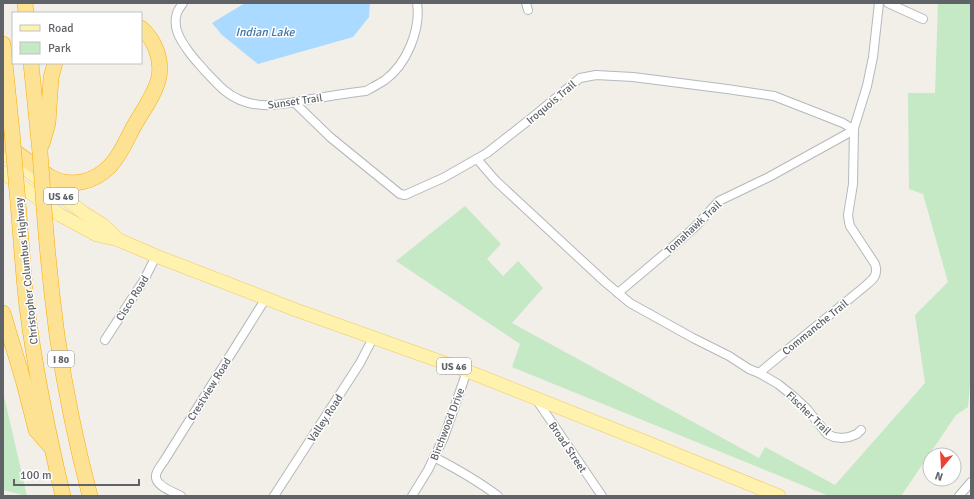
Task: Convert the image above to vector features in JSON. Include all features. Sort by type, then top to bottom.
[{"type":"highway","points":[[7,137],[50,177],[58,181],[73,184],[88,180],[105,170],[111,165],[118,155],[152,94],[159,78],[159,58],[150,37],[142,29]]},
{"type":"highway","name":"Christopher Columbus Highway","points":[[3,44],[7,137],[18,203],[28,315],[36,368],[63,496]]},
{"type":"highway","name":"I 80","points":[[31,64],[50,273],[58,342],[73,424],[90,496]]},
{"type":"highway","points":[[40,151],[48,123],[51,78],[55,64]]},
{"type":"highway","points":[[3,313],[36,430],[52,448]]},
{"type":"main road","name":"US 46","points":[[3,152],[84,213],[103,225],[119,240]]},
{"type":"main road","name":"US 46","points":[[3,172],[60,215],[97,235],[119,240],[156,256],[266,298],[467,371],[779,496]]},
{"type":"street","name":"Sunset Trail","points":[[183,3],[177,13],[176,28],[178,35],[190,54],[228,94],[249,104],[268,106],[366,90],[377,86],[395,71],[402,62],[409,48],[418,23],[419,11],[417,3]]},
{"type":"street","points":[[854,130],[867,86],[873,57],[879,3]]},
{"type":"street","points":[[888,3],[923,18]]},
{"type":"street","name":"Iroquois Trail","points":[[294,102],[330,137],[400,194],[405,195],[444,178],[487,154],[580,78],[596,75],[634,77],[774,96],[843,123],[854,130]]},
{"type":"street","name":"Tomahawk Trail","points":[[618,293],[695,227],[719,201],[769,177],[854,130]]},
{"type":"street","name":"Commanche Trail","points":[[759,373],[876,276],[876,264],[850,226],[848,219],[853,184],[854,130]]},
{"type":"street","points":[[477,159],[496,181],[630,303],[729,356],[749,369],[759,373]]},
{"type":"street","name":"Cisco Road","points":[[105,340],[144,280],[156,256]]},
{"type":"street","name":"Crestview Road","points":[[182,496],[162,486],[157,481],[156,476],[266,298]]},
{"type":"street","name":"Valley Road","points":[[274,496],[360,364],[373,338]]},
{"type":"street","name":"Birchwood Drive","points":[[412,496],[428,470],[444,437],[467,371]]},
{"type":"street","name":"Fischer Trail","points":[[759,373],[778,384],[793,396],[807,409],[827,434],[842,438],[850,437],[857,434],[861,430]]},
{"type":"street","name":"Broad Street","points":[[534,397],[602,496]]},
{"type":"street","points":[[434,457],[486,487],[498,496]]},
{"type":"street","points":[[959,496],[971,482]]},
{"type":"green space","points":[[938,3],[971,3],[971,372],[968,407],[956,415],[934,447],[922,447],[922,465],[901,496],[829,496],[512,367],[520,344],[396,261],[465,206],[501,244],[487,259],[503,276],[518,261],[543,288],[512,323],[759,458],[765,447],[835,485],[925,383],[915,315],[948,282],[923,194],[909,189],[908,93],[935,93]]},
{"type":"green space","points":[[3,392],[27,496],[3,490]]},
{"type":"water","name":"Indian Lake","points":[[245,3],[370,3],[369,17],[353,37],[258,64],[222,35],[212,23]]}]
